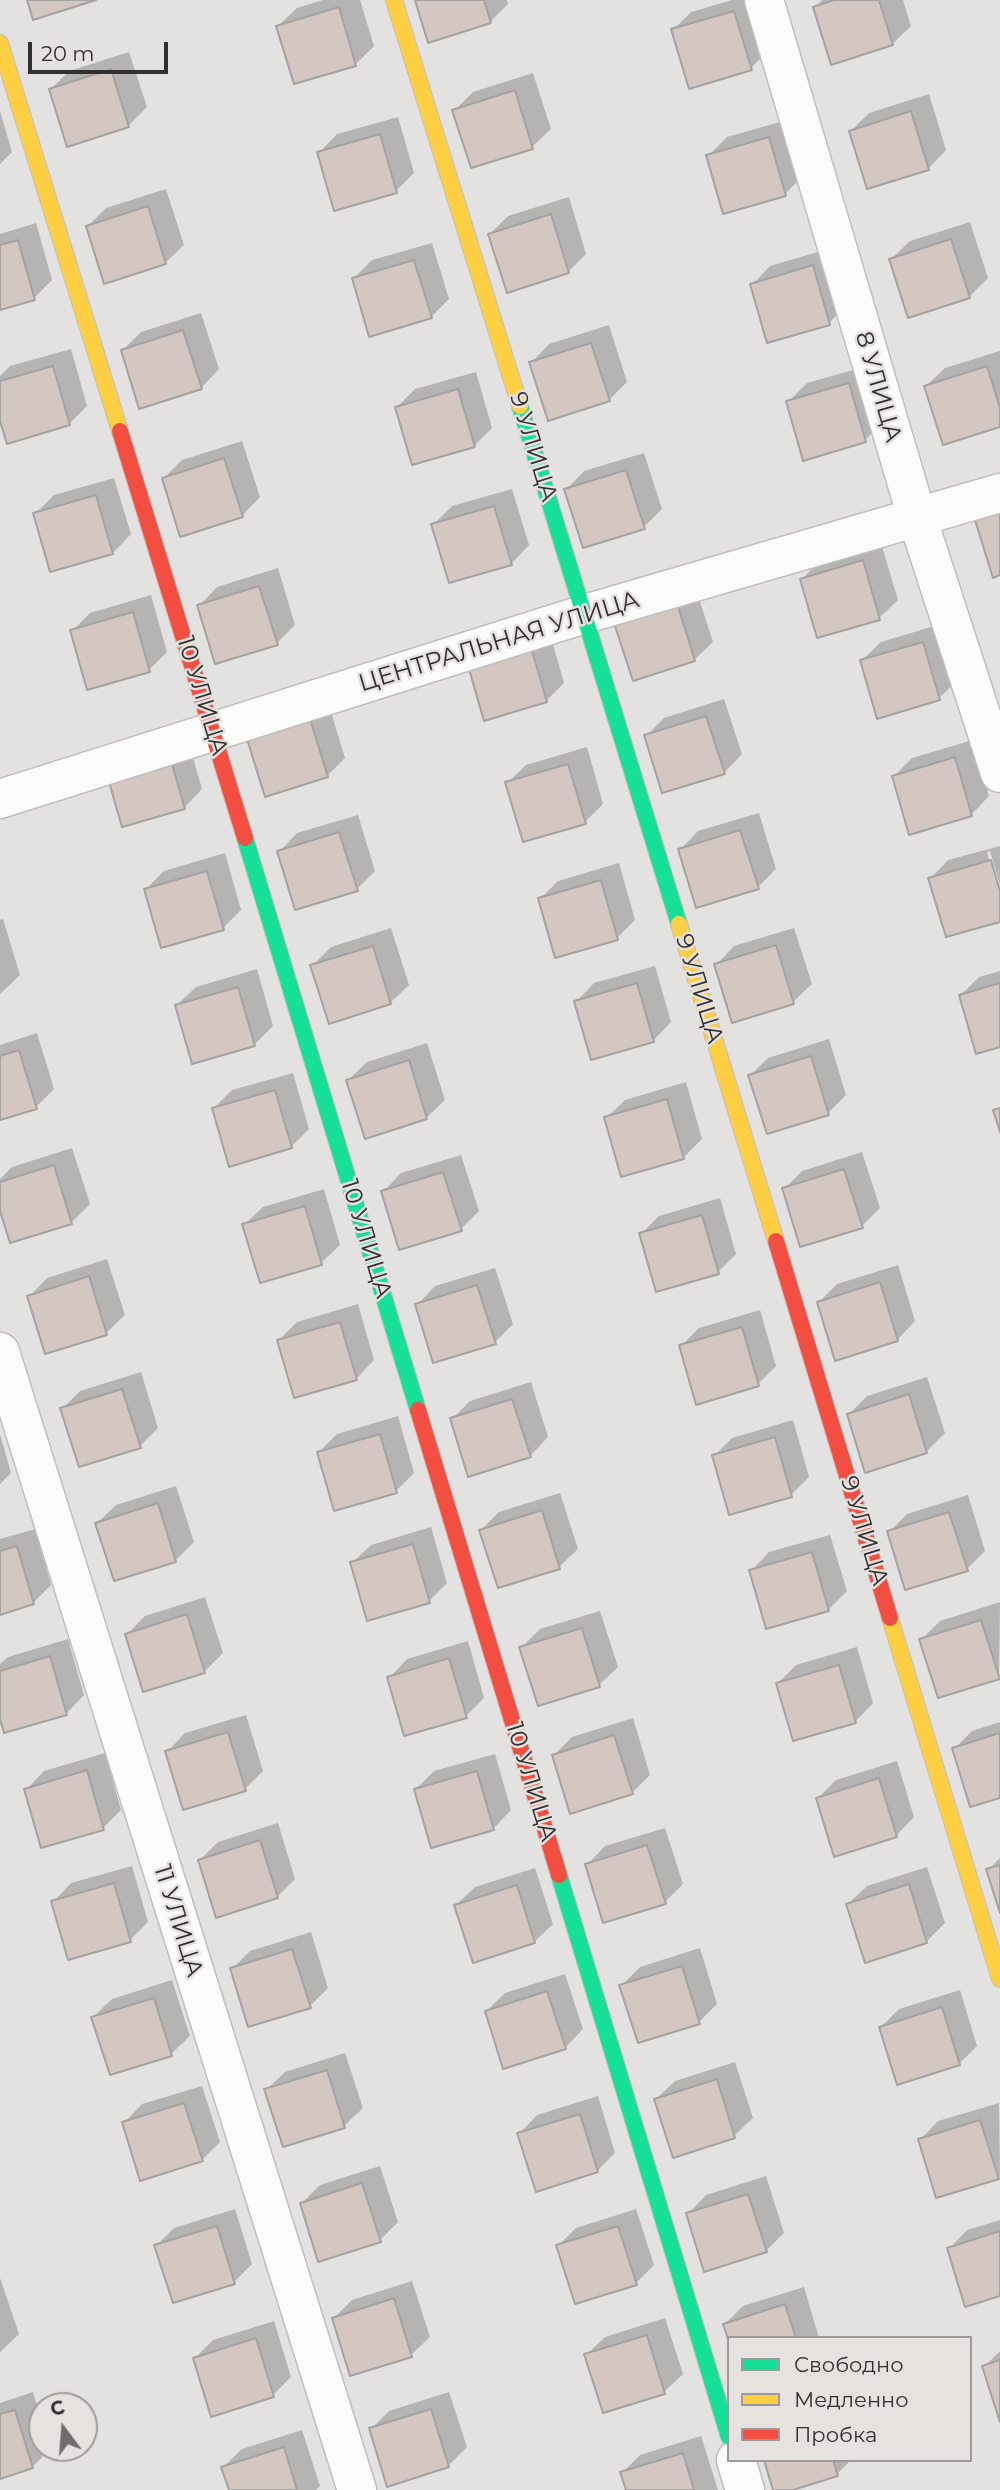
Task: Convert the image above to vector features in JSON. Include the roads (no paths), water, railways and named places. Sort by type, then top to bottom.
[{"type":"street","name":"9 УЛИЦА","points":[[394,0],[585,614],[1000,1979]]},
{"type":"street","name":"8 УЛИЦА","points":[[764,0],[917,517],[1000,773]]},
{"type":"street","name":"10 УЛИЦА","points":[[0,43],[213,732],[727,2430]]},
{"type":"street","name":"ЦЕНТРАЛЬНАЯ УЛИЦА","points":[[0,799],[585,614],[1000,493]]},
{"type":"street","name":"11 УЛИЦА","points":[[0,1352],[357,2490]]},
{"type":"street","points":[[737,2462],[745,2490]]}]
